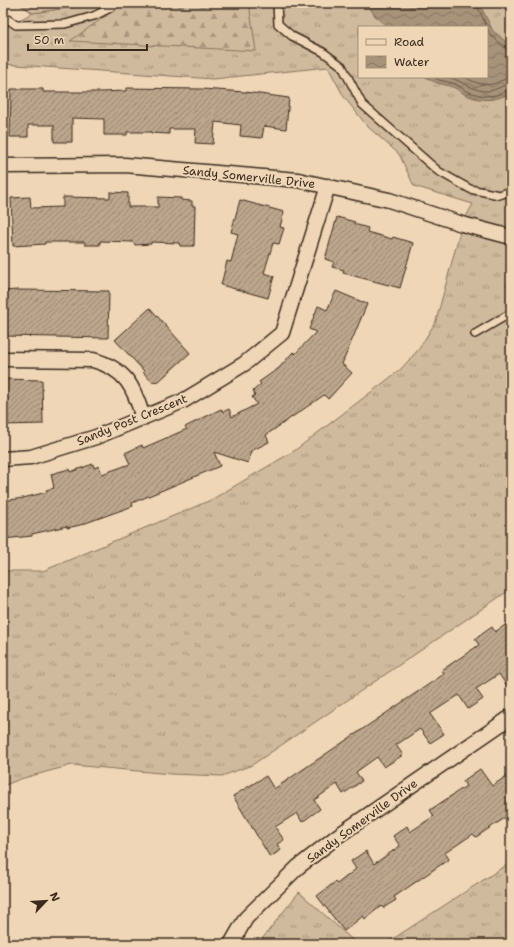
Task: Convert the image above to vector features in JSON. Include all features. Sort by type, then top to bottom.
[{"type":"street","name":"Sandy Somerville Drive","points":[[3,166],[72,164],[133,166],[298,180],[389,200],[462,224],[511,237]]},
{"type":"street","name":"Sandy Post Crescent","points":[[3,459],[31,457],[96,437],[183,401],[244,364],[282,333],[328,186]]},
{"type":"street","points":[[3,358],[93,360],[105,363],[124,376],[138,403],[142,418]]},
{"type":"street","name":"Sandy Somerville Drive","points":[[231,944],[246,918],[298,867],[339,835],[511,717]]},
{"type":"lane","points":[[3,16],[16,25],[65,24],[94,16],[110,8],[116,3]]},
{"type":"lane","points":[[277,3],[278,24],[292,36],[323,52],[342,66],[362,104],[438,171],[470,189],[499,195],[511,191]]},
{"type":"lane","points":[[475,334],[511,313]]},
{"type":"green space","points":[[17,3],[85,3],[80,6],[33,13]]},
{"type":"green space","points":[[85,3],[511,3],[511,589],[252,765],[222,776],[171,774],[72,765],[20,779],[3,786],[3,571],[43,571],[211,500],[294,451],[400,370],[419,349],[436,321],[462,224],[473,204],[414,186],[399,154],[368,127],[344,97],[328,67],[213,79],[3,64],[3,23],[7,26],[33,13],[80,6]]},
{"type":"green space","points":[[124,3],[249,3],[256,51],[70,41]]},
{"type":"green space","points":[[511,862],[511,944],[385,944]]},
{"type":"green space","points":[[299,892],[357,944],[258,944]]},
{"type":"water","points":[[367,3],[479,3],[493,31],[504,40],[511,49],[511,93],[499,98],[483,100],[466,95],[455,88],[428,78],[488,78],[488,26],[387,26],[371,10]]},
{"type":"building","points":[[126,88],[202,89],[245,92],[289,98],[286,129],[264,126],[262,138],[240,136],[241,125],[215,122],[213,144],[195,143],[196,129],[169,129],[169,134],[127,132],[127,135],[104,135],[104,119],[72,118],[72,142],[54,142],[54,125],[28,125],[28,137],[10,137],[11,89],[43,89],[43,92],[101,92],[126,91]]},
{"type":"building","points":[[110,192],[128,193],[128,207],[158,207],[158,197],[181,198],[181,200],[192,201],[192,206],[195,206],[194,246],[180,246],[179,243],[151,242],[151,244],[135,245],[133,242],[100,241],[100,245],[85,245],[85,242],[45,242],[45,244],[13,246],[11,198],[30,197],[31,208],[63,207],[63,197],[110,198]]},
{"type":"building","points":[[240,200],[284,212],[280,227],[284,228],[279,244],[273,243],[264,273],[274,276],[268,298],[221,285],[227,261],[231,262],[238,234],[231,232]]},
{"type":"building","points":[[337,217],[355,222],[354,224],[368,228],[367,232],[413,243],[400,288],[343,273],[344,270],[332,267],[334,262],[325,259]]},
{"type":"building","points":[[3,291],[109,291],[108,338],[3,336]]},
{"type":"building","points":[[336,291],[367,304],[342,364],[352,373],[328,399],[324,395],[266,435],[269,442],[251,451],[248,463],[214,452],[220,466],[132,503],[133,506],[80,525],[67,528],[67,526],[32,534],[32,536],[3,539],[3,501],[47,492],[46,490],[54,488],[51,474],[69,469],[70,472],[93,464],[94,468],[99,466],[102,474],[130,464],[125,453],[142,445],[143,448],[187,429],[185,427],[221,409],[223,412],[229,409],[232,417],[257,404],[252,397],[255,395],[253,391],[261,384],[259,382],[279,368],[293,352],[295,354],[316,332],[309,329],[318,306],[327,310]]},
{"type":"building","points":[[150,308],[190,353],[159,381],[152,382],[143,372],[144,371],[115,340]]},
{"type":"building","points":[[3,379],[42,380],[43,424],[3,425]]},
{"type":"building","points":[[511,621],[511,692],[499,674],[476,689],[483,699],[468,709],[459,695],[430,714],[444,734],[430,743],[420,729],[396,745],[403,755],[384,767],[377,757],[356,772],[362,781],[343,794],[337,784],[314,800],[320,809],[302,822],[297,813],[275,827],[284,840],[277,844],[281,850],[270,857],[233,796],[266,776],[274,789],[444,674],[442,670],[479,645],[475,639],[492,627],[495,632]]},
{"type":"building","points":[[480,769],[492,786],[511,773],[511,814],[476,837],[473,834],[445,853],[449,859],[394,897],[396,900],[383,908],[381,906],[365,919],[363,916],[344,931],[317,896],[335,882],[337,884],[356,869],[351,861],[366,851],[374,864],[400,846],[393,836],[407,826],[410,832],[434,816],[430,810],[466,786],[463,781]]}]
